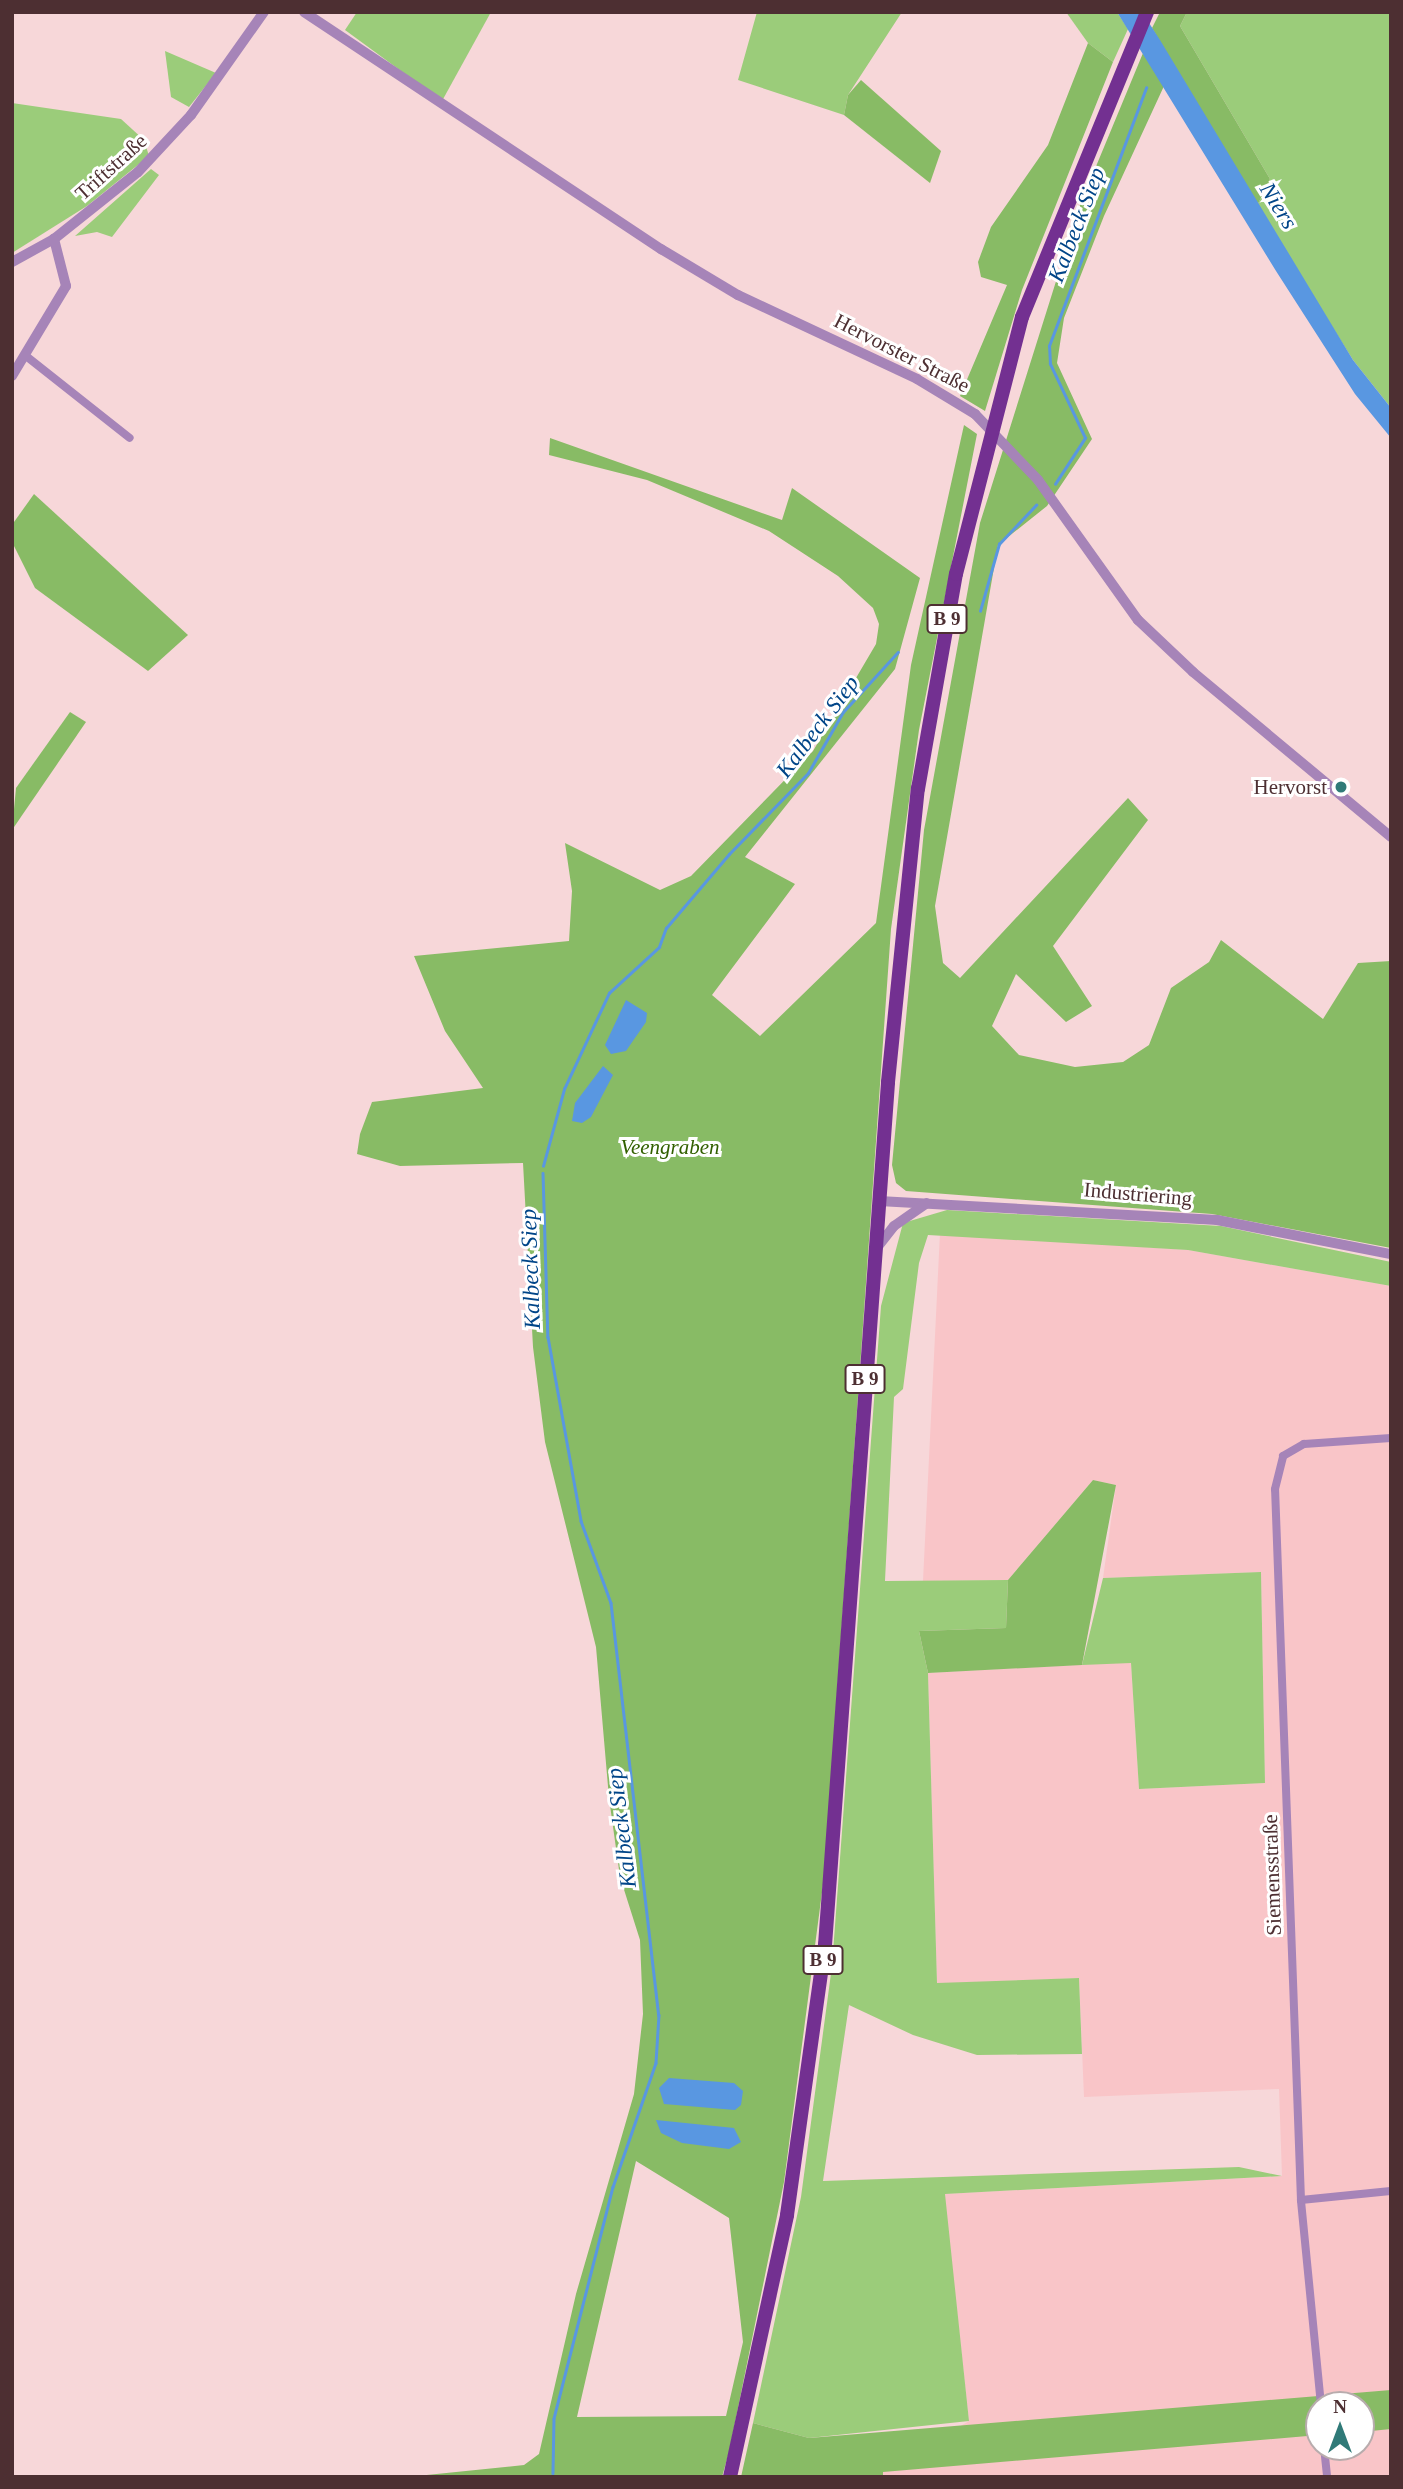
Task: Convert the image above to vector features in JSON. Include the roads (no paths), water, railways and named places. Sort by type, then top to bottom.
[{"type":"main road","name":"B 9","points":[[730,2477],[787,2215],[825,1944],[879,1201],[918,789],[956,574],[998,403],[1049,240],[1147,12]]},
{"type":"street","name":"Triftstraße","points":[[12,262],[54,239],[104,202],[164,146],[264,12]]},
{"type":"street","name":"Hervorster Straße","points":[[304,12],[662,250],[738,295],[918,379],[975,414],[1038,480],[1138,620],[1192,672],[1391,837]]},
{"type":"street","points":[[12,376],[66,286],[54,239]]},
{"type":"street","points":[[26,356],[130,438]]},
{"type":"street","name":"Industriering","points":[[879,1201],[1217,1220],[1391,1254]]},
{"type":"street","points":[[876,1249],[894,1226],[927,1203]]},
{"type":"street","name":"Siemensstraße","points":[[1320,2391],[1301,2200],[1275,1489],[1283,1456],[1304,1444],[1391,1438]]},
{"type":"street","points":[[1301,2200],[1391,2191]]},
{"type":"water","points":[[1117,12],[1142,12],[1353,360],[1391,408],[1391,438],[1355,394]]},
{"type":"water","points":[[626,1000],[647,1013],[646,1022],[626,1051],[611,1054],[605,1045]]},
{"type":"water","points":[[603,1066],[613,1075],[591,1117],[582,1123],[572,1121],[575,1103]]},
{"type":"water","points":[[669,2078],[734,2083],[743,2091],[741,2105],[735,2110],[664,2104],[659,2088]]},
{"type":"water","points":[[656,2120],[734,2128],[741,2142],[729,2149],[682,2143],[661,2133]]},
{"type":"waterway","name":"Kalbeck Siep","points":[[1055,484],[1085,438],[1050,364],[1049,346],[1146,88]]},
{"type":"waterway","name":"Kalbeck Siep","points":[[980,611],[999,544],[1036,505]]},
{"type":"waterway","name":"Kalbeck Siep","points":[[543,1166],[564,1089],[609,993],[659,947],[666,928],[729,854],[808,773],[843,712],[898,652]]},
{"type":"waterway","name":"Kalbeck Siep","points":[[543,1173],[548,1337],[581,1521],[611,1603],[659,2015],[656,2063],[613,2187],[554,2419],[553,2473]]},
{"type":"place","name":"Hervorst","points":[[1341,787]]},
{"type":"water label","name":"Niers","points":[[1278,206]]},
{"type":"park label","name":"Veengraben","points":[[670,1147]]}]
